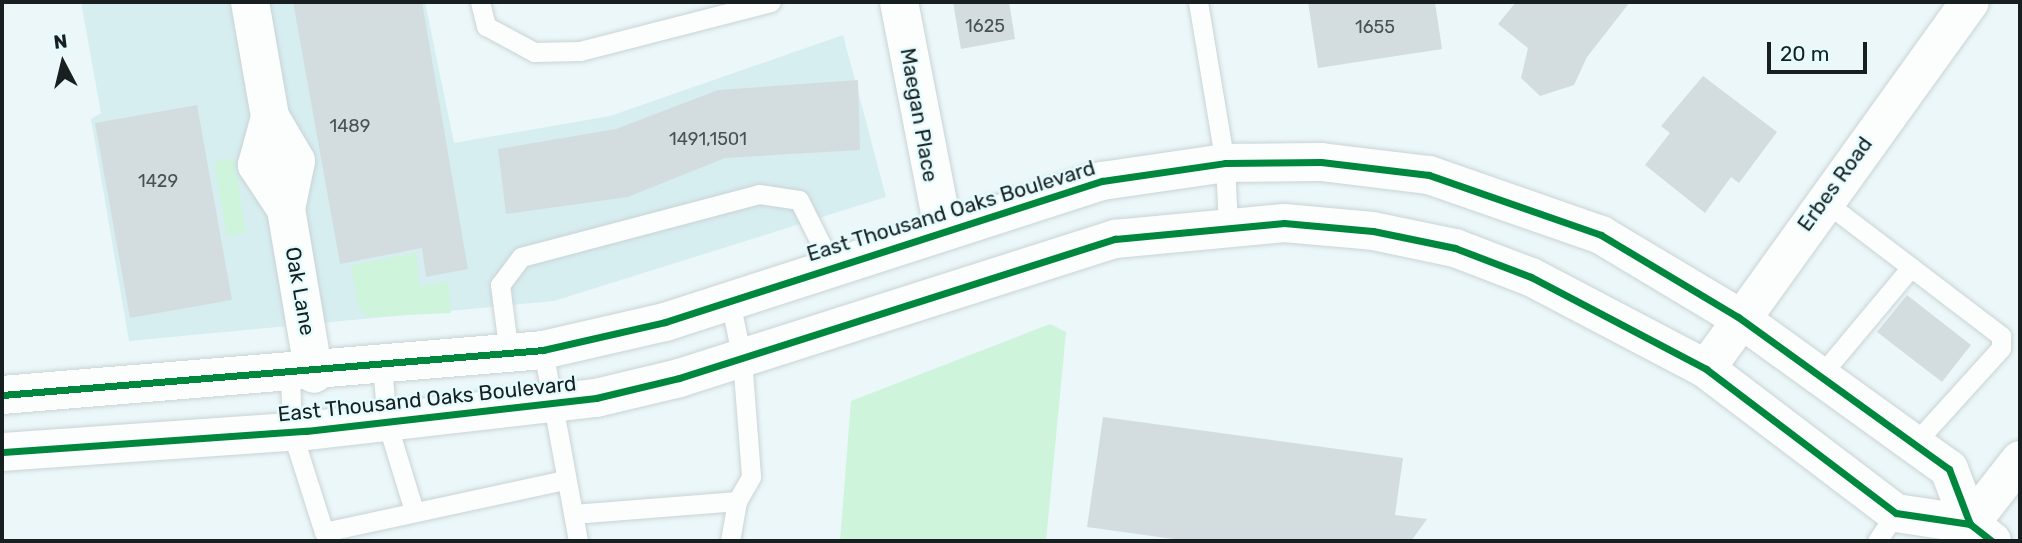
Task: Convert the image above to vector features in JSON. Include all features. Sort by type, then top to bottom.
[{"type":"main road","name":"Oak Lane","points":[[250,2],[270,117],[257,165],[286,209],[302,375]]},
{"type":"main road","name":"Maegan Place","points":[[899,2],[943,228]]},
{"type":"main road","name":"Erbes Road","points":[[1706,369],[1738,317],[1970,2]]},
{"type":"main road","name":"East Thousand Oaks Boulevard","points":[[2,395],[302,375],[526,352],[730,301],[943,228],[1102,181],[1225,163],[1321,162],[1429,175],[1601,235],[1738,317],[1949,469],[1981,533]]},
{"type":"main road","name":"East Thousand Oaks Boulevard","points":[[2,452],[292,432],[552,406],[742,359],[1057,254],[1115,239],[1228,226],[1373,231],[1455,248],[1531,277],[1706,369],[1887,527],[1981,533]]},
{"type":"main road","points":[[1981,533],[2020,460]]},
{"type":"lane","points":[[480,2],[486,26],[534,51],[580,51],[771,2]]},
{"type":"lane","points":[[1198,2],[1225,163],[1228,226]]},
{"type":"lane","points":[[578,541],[552,406],[526,352],[500,285],[521,257],[759,194],[799,200],[832,266]]},
{"type":"lane","points":[[1824,201],[2003,341],[1914,444]]},
{"type":"lane","points":[[1820,376],[1911,267]]},
{"type":"lane","points":[[730,301],[742,359],[751,477],[737,500],[730,541]]},
{"type":"lane","points":[[382,366],[387,423],[414,511]]},
{"type":"lane","points":[[302,375],[292,432],[323,537],[414,511],[565,480]]},
{"type":"lane","points":[[573,514],[737,500]]},
{"type":"shaded area","points":[[81,2],[425,2],[454,143],[610,116],[843,35],[886,197],[554,301],[129,341],[91,119],[101,113]]},
{"type":"green space","points":[[234,159],[246,233],[227,236],[214,162]]},
{"type":"green space","points":[[416,253],[420,286],[448,282],[451,313],[367,317],[358,305],[351,265]]},
{"type":"green space","points":[[1050,324],[1066,332],[1046,541],[840,541],[851,401]]},
{"type":"building","points":[[293,2],[422,2],[468,269],[426,277],[422,248],[340,264]]},
{"type":"building","points":[[953,2],[1009,2],[1015,39],[961,49]]},
{"type":"building","points":[[1308,2],[1435,2],[1442,49],[1318,68]]},
{"type":"building","points":[[1516,2],[1630,2],[1587,57],[1574,85],[1540,96],[1521,78],[1528,48],[1498,24]]},
{"type":"building","points":[[1703,76],[1777,132],[1739,183],[1731,177],[1705,213],[1645,165],[1670,133],[1661,126]]},
{"type":"building","points":[[858,80],[860,150],[725,158],[628,197],[506,214],[498,149],[616,129],[718,90]]},
{"type":"building","points":[[197,105],[232,300],[130,318],[95,123]]},
{"type":"building","points":[[1907,295],[1971,345],[1942,382],[1877,332]]},
{"type":"building","points":[[1103,417],[1403,458],[1395,515],[1427,519],[1411,541],[1188,541],[1087,527]]},
{"type":"cycle path","points":[[2,395],[543,350],[665,322],[1102,181],[1225,163],[1321,162],[1429,175],[1601,235],[1738,317],[1949,469],[1970,524]]},
{"type":"cycle path","points":[[2,452],[306,431],[596,398],[679,378],[1115,239],[1284,223],[1373,231],[1455,248],[1531,277],[1706,369],[1896,513],[1970,524],[1992,541]]}]
